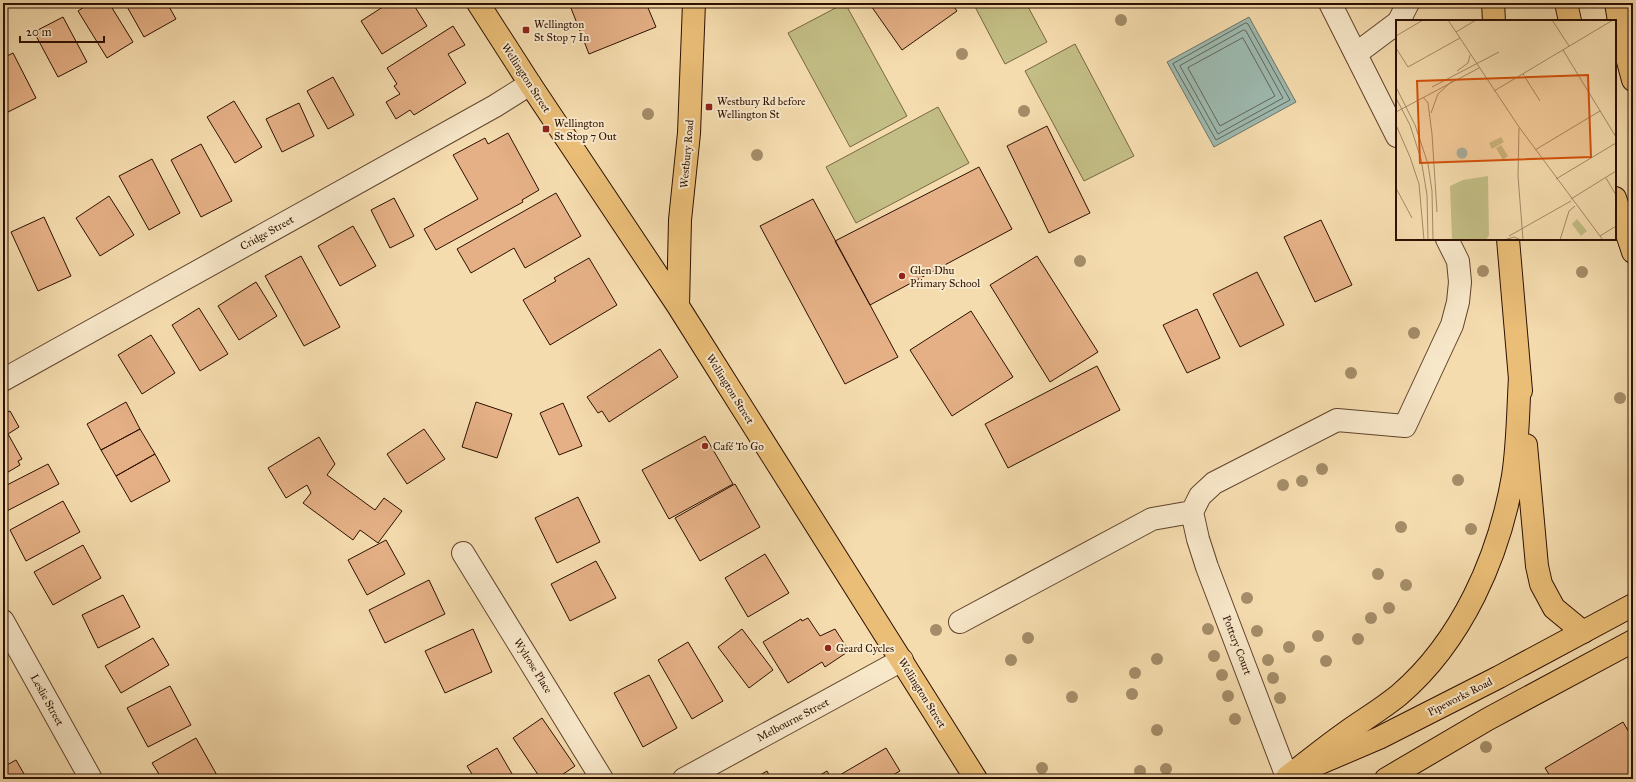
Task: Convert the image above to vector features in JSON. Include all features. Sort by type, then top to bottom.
[{"type":"main road","name":"Wellington Street","points":[[478,3],[530,84],[678,306],[976,779]]},
{"type":"main road","name":"Westbury Road","points":[[678,306],[680,220],[689,133],[694,3]]},
{"type":"main road","points":[[1493,3],[1494,20]]},
{"type":"main road","points":[[1566,3],[1570,20]]},
{"type":"main road","points":[[1616,3],[1622,39],[1633,80]]},
{"type":"main road","points":[[1616,201],[1633,252]]},
{"type":"main road","points":[[1508,240],[1537,566],[1541,584],[1554,608],[1583,632],[1599,635],[1616,631],[1633,623]]},
{"type":"main road","points":[[1286,778],[1346,732],[1372,715],[1419,676],[1465,614],[1481,580],[1506,514],[1516,454],[1520,377]]},
{"type":"main road","name":"Pipeworks Road","points":[[1286,778],[1379,738],[1499,677],[1633,605]]},
{"type":"main road","points":[[1386,779],[1488,719],[1633,642]]},
{"type":"street","points":[[1330,3],[1357,53],[1396,134]]},
{"type":"street","points":[[1399,20],[1408,3]]},
{"type":"street","points":[[1357,53],[1396,24]]},
{"type":"street","name":"Cridge Street","points":[[3,380],[495,106],[530,84]]},
{"type":"street","points":[[960,622],[1152,519],[1192,512],[1200,496],[1214,483],[1337,420],[1405,426],[1452,325],[1458,302],[1460,282],[1458,261],[1448,240]]},
{"type":"street","name":"Pottery Court","points":[[1192,512],[1198,540],[1207,567],[1286,778]]},
{"type":"street","name":"Wylrose Place","points":[[463,553],[602,779]]},
{"type":"street","name":"Leslie Street","points":[[3,621],[91,779]]},
{"type":"street","name":"Melbourne Street","points":[[684,779],[902,660]]},
{"type":"shaded area","points":[[845,3],[907,116],[850,147],[788,33]]},
{"type":"shaded area","points":[[973,3],[1026,3],[1047,42],[1005,64]]},
{"type":"shaded area","points":[[1075,44],[1134,156],[1084,181],[1025,71]]},
{"type":"shaded area","points":[[938,107],[969,163],[856,223],[826,167]]},
{"type":"water","points":[[1249,17],[1296,102],[1214,147],[1167,62]]},
{"type":"building","points":[[90,3],[109,3],[133,42],[107,58],[78,11]]},
{"type":"building","points":[[125,3],[167,3],[176,19],[144,37]]},
{"type":"building","points":[[389,3],[418,3],[419,5],[415,7],[427,26],[382,54],[361,21]]},
{"type":"building","points":[[569,3],[646,3],[656,27],[589,54]]},
{"type":"building","points":[[869,3],[951,3],[957,11],[902,50]]},
{"type":"building","points":[[63,17],[87,62],[58,77],[34,32]]},
{"type":"building","points":[[453,26],[465,45],[448,54],[466,83],[414,115],[410,110],[396,119],[386,102],[400,94],[394,86],[397,84],[387,68]]},
{"type":"building","points":[[13,53],[36,98],[8,112],[3,101],[3,58]]},
{"type":"building","points":[[333,77],[354,115],[328,129],[307,91]]},
{"type":"building","points":[[234,101],[262,147],[235,163],[207,117]]},
{"type":"building","points":[[299,103],[314,136],[282,152],[266,119]]},
{"type":"building","points":[[1047,126],[1090,213],[1049,233],[1007,146]]},
{"type":"building","points":[[508,133],[539,190],[522,200],[523,202],[436,250],[424,229],[478,199],[453,155],[485,138],[488,144]]},
{"type":"building","points":[[201,144],[232,201],[201,217],[171,160]]},
{"type":"building","points":[[152,159],[180,213],[149,230],[119,176]]},
{"type":"building","points":[[979,167],[1012,229],[870,305],[835,241]]},
{"type":"building","points":[[556,193],[581,236],[525,268],[514,248],[471,273],[457,249]]},
{"type":"building","points":[[109,196],[134,235],[100,256],[76,218]]},
{"type":"building","points":[[394,198],[414,236],[390,248],[371,210]]},
{"type":"building","points":[[813,199],[898,357],[845,384],[760,226]]},
{"type":"building","points":[[44,217],[71,276],[38,291],[11,232]]},
{"type":"building","points":[[1321,220],[1352,285],[1315,302],[1284,237]]},
{"type":"building","points":[[353,226],[376,266],[340,286],[318,246]]},
{"type":"building","points":[[301,256],[340,327],[304,346],[265,276]]},
{"type":"building","points":[[1037,256],[1098,352],[1050,382],[990,285]]},
{"type":"building","points":[[589,258],[617,305],[550,345],[523,300],[556,281],[554,278]]},
{"type":"building","points":[[1257,272],[1284,325],[1240,347],[1213,294]]},
{"type":"building","points":[[256,282],[277,316],[239,340],[218,306]]},
{"type":"building","points":[[199,308],[228,354],[200,371],[172,325]]},
{"type":"building","points":[[1197,309],[1220,358],[1187,373],[1163,325]]},
{"type":"building","points":[[971,311],[1013,377],[952,416],[910,350]]},
{"type":"building","points":[[151,335],[175,373],[142,394],[118,355]]},
{"type":"building","points":[[660,349],[678,377],[609,422],[602,411],[598,413],[587,397]]},
{"type":"building","points":[[1097,366],[1120,410],[1008,468],[985,424]]},
{"type":"building","points":[[126,402],[140,429],[101,450],[87,424]]},
{"type":"building","points":[[476,402],[512,414],[497,458],[462,447]]},
{"type":"building","points":[[563,403],[582,446],[559,455],[540,413]]},
{"type":"building","points":[[10,411],[19,427],[8,434],[22,459],[18,461],[20,465],[3,475],[3,414]]},
{"type":"building","points":[[140,429],[155,454],[116,476],[101,450]]},
{"type":"building","points":[[424,429],[445,459],[407,484],[387,454]]},
{"type":"building","points":[[705,436],[733,484],[669,519],[642,470]]},
{"type":"building","points":[[319,437],[335,464],[327,475],[375,510],[384,498],[402,511],[378,543],[360,530],[353,540],[303,503],[311,493],[307,485],[286,498],[268,468]]},
{"type":"building","points":[[155,454],[170,481],[131,502],[116,476]]},
{"type":"building","points":[[48,464],[59,484],[3,513],[3,487]]},
{"type":"building","points":[[735,484],[760,527],[700,561],[675,518]]},
{"type":"building","points":[[578,497],[600,542],[557,563],[535,518]]},
{"type":"building","points":[[63,501],[80,532],[26,561],[10,530]]},
{"type":"building","points":[[386,540],[405,574],[367,595],[348,560]]},
{"type":"building","points":[[83,545],[101,578],[53,605],[34,572]]},
{"type":"building","points":[[765,554],[789,593],[748,617],[725,578]]},
{"type":"building","points":[[596,561],[616,598],[570,621],[551,584]]},
{"type":"building","points":[[429,580],[445,614],[385,643],[369,610]]},
{"type":"building","points":[[123,595],[140,627],[98,648],[82,615]]},
{"type":"building","points":[[808,618],[820,636],[835,629],[849,651],[825,667],[822,662],[788,683],[763,642],[801,619],[802,621]]},
{"type":"building","points":[[473,629],[492,672],[445,693],[425,651]]},
{"type":"building","points":[[742,629],[773,670],[749,688],[718,647]]},
{"type":"building","points":[[153,638],[169,665],[121,693],[105,666]]},
{"type":"building","points":[[688,642],[723,701],[692,719],[658,660]]},
{"type":"building","points":[[649,675],[677,728],[643,747],[614,693]]},
{"type":"building","points":[[170,686],[191,725],[148,747],[127,708]]},
{"type":"building","points":[[542,718],[575,766],[556,779],[541,779],[513,738]]},
{"type":"building","points":[[1623,722],[1633,739],[1633,779],[1552,779],[1545,768]]},
{"type":"building","points":[[196,738],[218,777],[213,779],[162,779],[152,763]]},
{"type":"building","points":[[497,748],[515,779],[475,779],[467,766]]},
{"type":"building","points":[[886,748],[900,771],[886,779],[833,779]]},
{"type":"building","points":[[16,760],[27,779],[3,779],[3,767]]},
{"type":"building","points":[[767,771],[771,779],[753,779]]},
{"type":"building","points":[[827,771],[832,779],[813,779]]},
{"type":"place","name":"Wellington St Stop 7 In","points":[[526,30]]},
{"type":"place","name":"Westbury Rd before Wellington St","points":[[709,107]]},
{"type":"place","name":"Wellington St Stop 7 Out","points":[[546,129]]},
{"type":"place","name":"Glen Dhu Primary School","points":[[902,276]]},
{"type":"place","name":"Café To Go","points":[[705,446]]},
{"type":"place","name":"Geard Cycles","points":[[828,648]]}]
